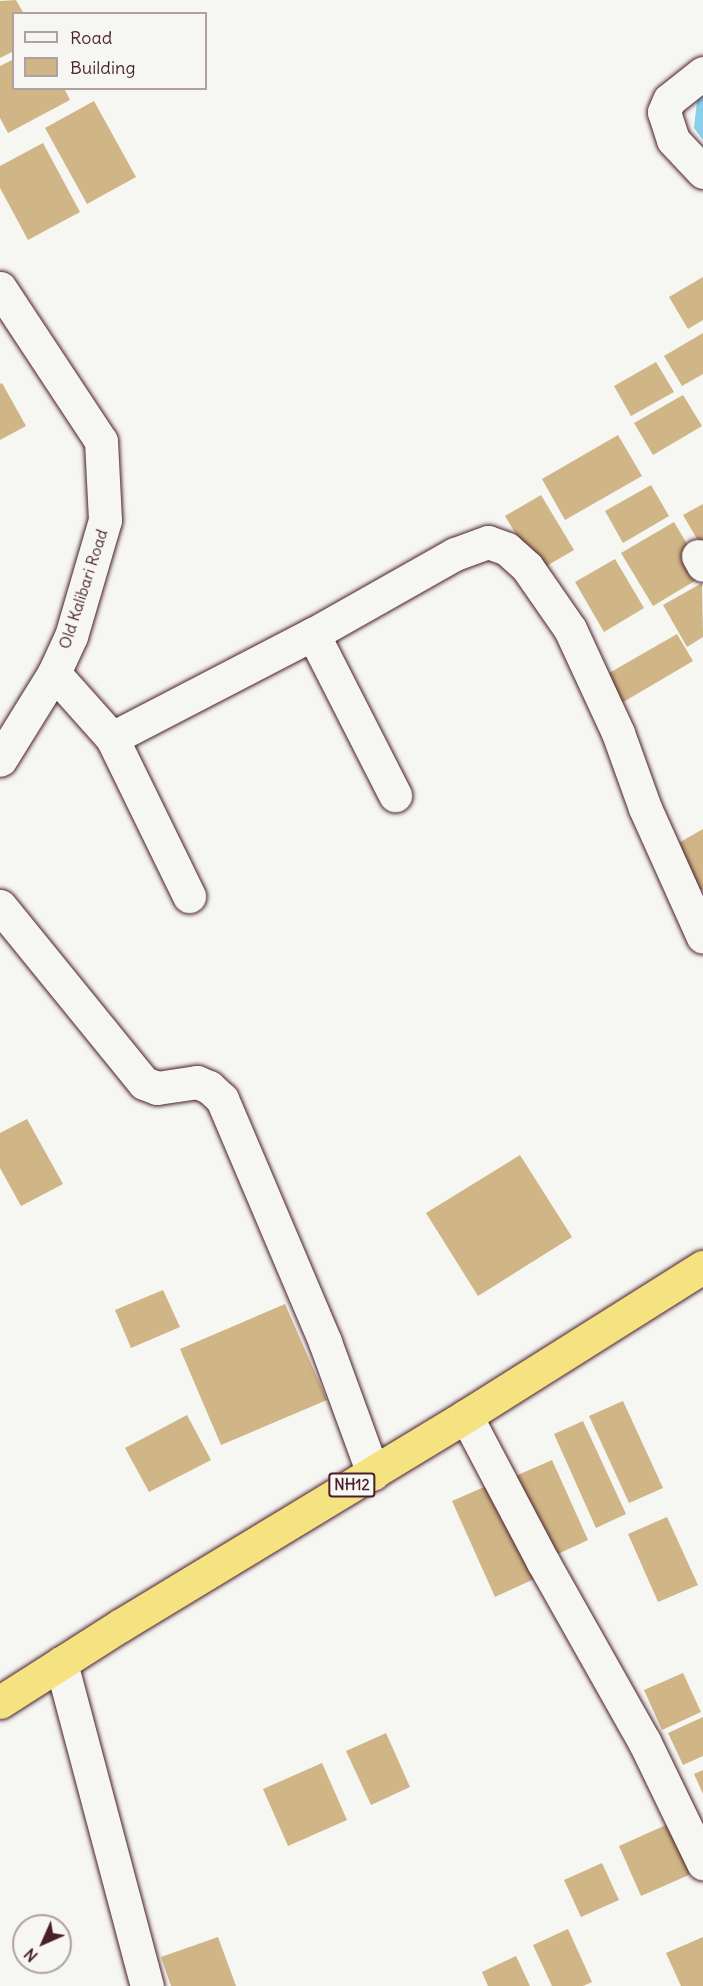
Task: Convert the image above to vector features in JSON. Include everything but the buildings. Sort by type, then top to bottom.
[{"type":"highway","name":"NH12","points":[[0,1702],[466,1416],[703,1267]]},
{"type":"street","points":[[703,73],[669,100],[664,112],[673,140],[703,172]]},
{"type":"street","name":"Old Kalibari Road","points":[[0,288],[101,441],[105,520],[71,636],[54,673],[0,760]]},
{"type":"street","points":[[112,738],[313,634],[455,554],[488,542],[507,549],[527,567],[570,629],[618,733],[645,808],[703,937]]},
{"type":"street","points":[[313,634],[394,795]]},
{"type":"street","points":[[54,673],[112,738],[189,896]]},
{"type":"street","points":[[0,906],[144,1083],[157,1088],[197,1082],[209,1087],[222,1099],[325,1342],[373,1473]]},
{"type":"street","points":[[466,1416],[543,1562],[644,1741],[703,1863]]},
{"type":"street","points":[[61,1663],[147,1986]]},
{"type":"water","points":[[703,97],[703,140],[694,128],[697,101]]}]
